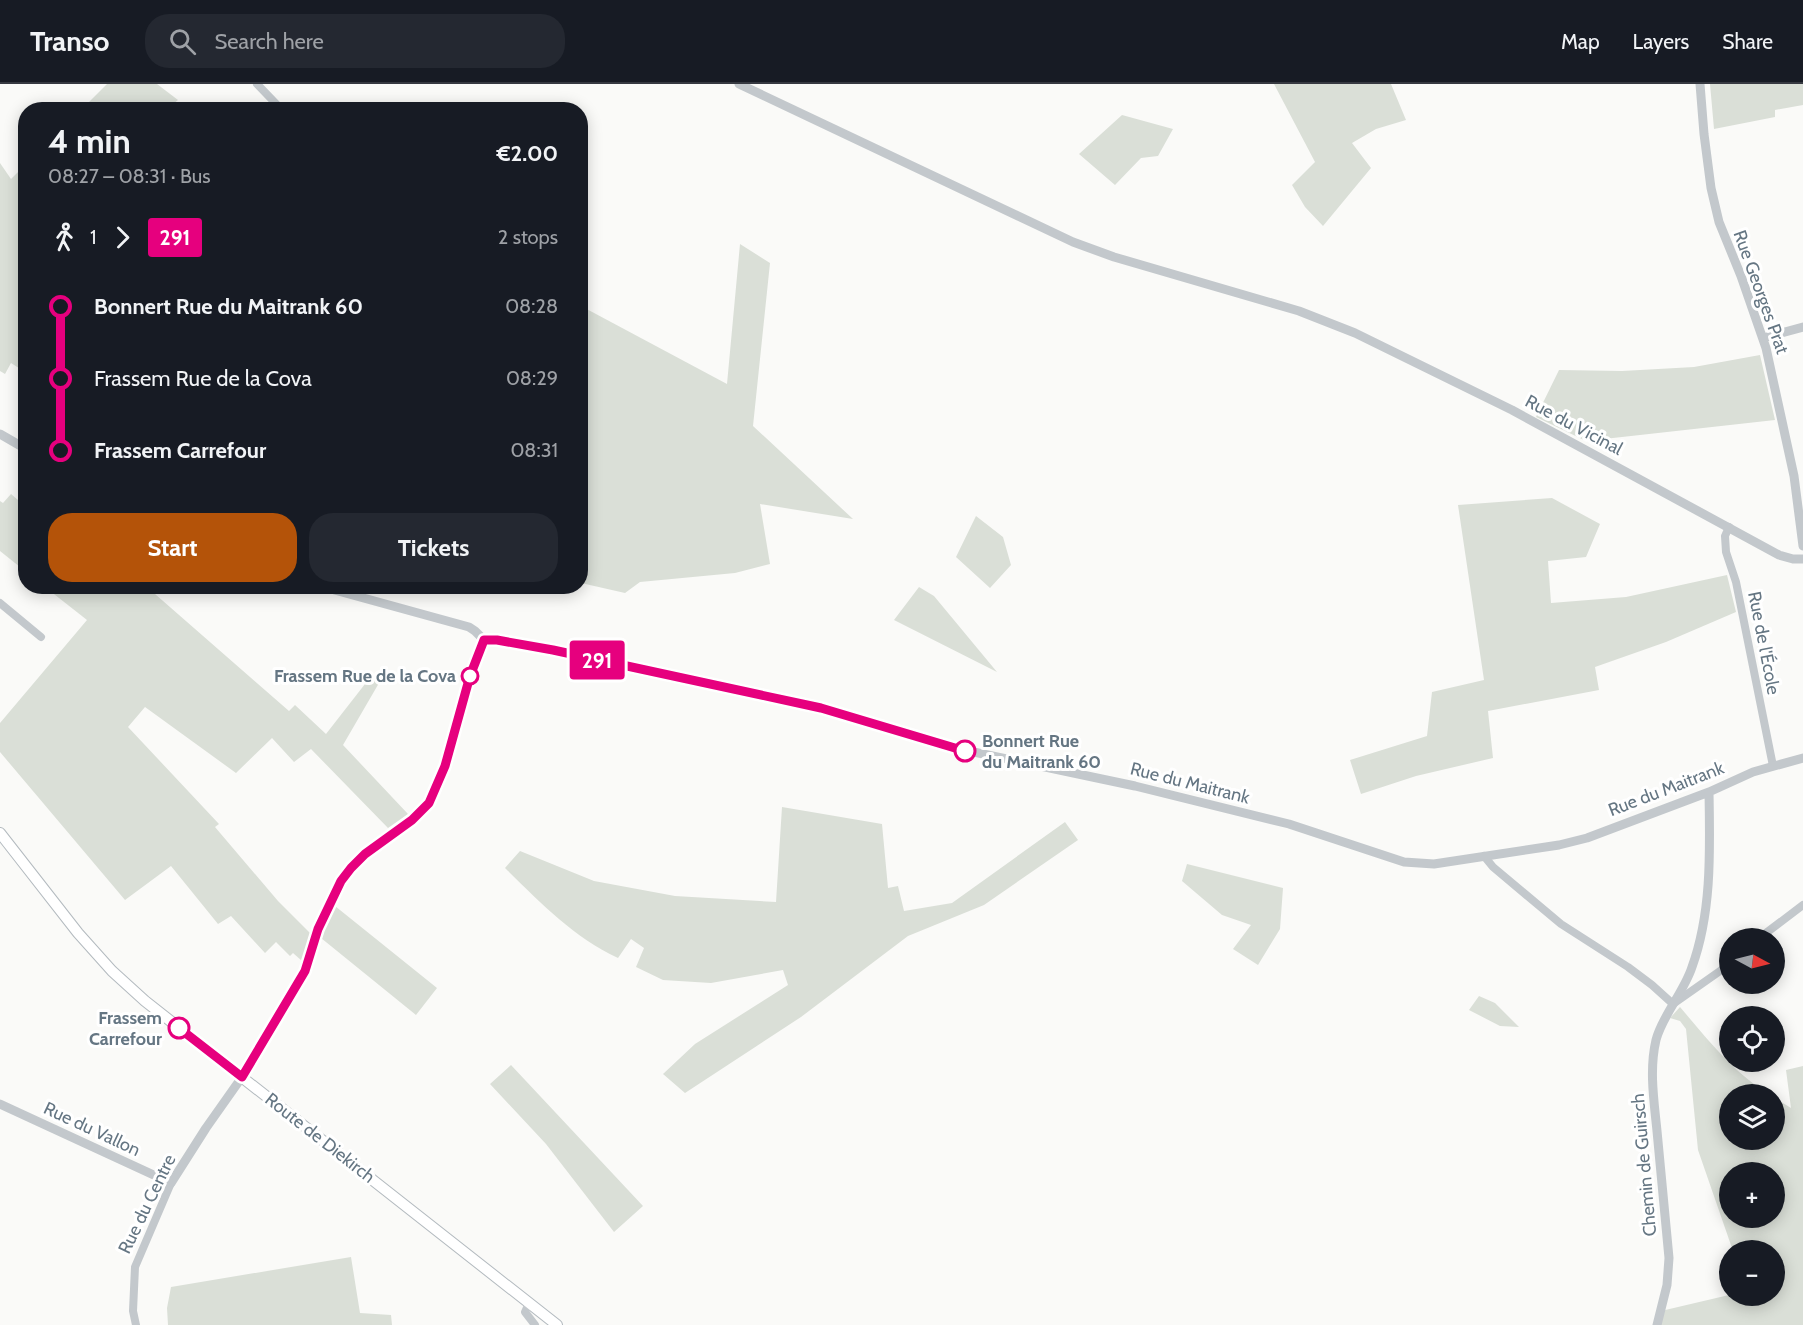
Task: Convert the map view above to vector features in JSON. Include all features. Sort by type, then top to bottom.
[{"type":"main road","name":"Route de Diekirch","points":[[0,833],[78,933],[112,971],[145,1001],[557,1325]]},
{"type":"street","points":[[256,84],[274,102]]},
{"type":"street","name":"Rue du Vicinal","points":[[739,84],[1073,242],[1114,257],[1247,295],[1327,321],[1355,333],[1512,410],[1786,558],[1803,559]]},
{"type":"street","name":"Rue Georges Prat","points":[[1700,84],[1711,188],[1719,222],[1763,338],[1800,505],[1803,546]]},
{"type":"street","points":[[1763,338],[1803,327]]},
{"type":"street","points":[[0,434],[18,444]]},
{"type":"street","name":"Rue de l'École","points":[[1729,527],[1725,536],[1726,552],[1736,582],[1773,766]]},
{"type":"street","name":"Rue du Maitrank","points":[[349,594],[469,627],[484,640],[497,640],[553,650],[821,708],[960,750],[1135,786],[1284,823],[1404,862],[1434,864],[1587,838],[1709,792],[1753,772],[1803,758]]},
{"type":"street","points":[[0,603],[41,637]]},
{"type":"street","points":[[242,1077],[305,971],[318,929],[341,881],[365,854],[412,820],[429,803],[445,766],[470,676],[484,640]]},
{"type":"street","name":"Chemin de Guirsch","points":[[1657,1325],[1667,1285],[1669,1258],[1653,1062],[1656,1039],[1692,970],[1699,946],[1710,846],[1709,792]]},
{"type":"street","points":[[1484,856],[1493,867],[1562,924],[1628,967],[1673,1004],[1719,972]]},
{"type":"street","points":[[1773,928],[1803,905]]},
{"type":"street","name":"Rue du Centre","points":[[136,1325],[133,1311],[135,1268],[171,1184],[242,1077]]},
{"type":"street","name":"Rue du Vallon","points":[[0,1104],[171,1184]]},
{"type":"street","points":[[529,1303],[525,1312],[535,1325]]},
{"type":"shaded area","points":[[107,84],[157,84],[178,100],[176,102],[89,102]]},
{"type":"shaded area","points":[[1274,84],[1391,84],[1406,120],[1376,129],[1352,143],[1371,168],[1323,226],[1305,207],[1292,185],[1315,162]]},
{"type":"shaded area","points":[[1710,84],[1803,84],[1803,105],[1775,110],[1775,117],[1714,129]]},
{"type":"shaded area","points":[[1122,115],[1173,129],[1158,156],[1141,158],[1115,185],[1079,154]]},
{"type":"shaded area","points":[[0,163],[11,179],[18,172],[18,368],[11,363],[5,374],[0,371]]},
{"type":"shaded area","points":[[740,244],[770,263],[753,426],[853,519],[760,504],[770,564],[735,573],[640,582],[625,593],[588,585],[588,310],[727,384]]},
{"type":"shaded area","points":[[1760,355],[1775,420],[1586,441],[1536,417],[1559,370],[1622,371],[1694,367]]},
{"type":"shaded area","points":[[11,494],[18,500],[18,565],[0,551],[0,501],[3,503]]},
{"type":"shaded area","points":[[1552,498],[1600,524],[1586,557],[1548,561],[1551,603],[1626,597],[1727,575],[1736,612],[1666,642],[1595,667],[1599,690],[1488,711],[1493,758],[1416,776],[1361,794],[1350,760],[1427,736],[1432,692],[1484,680],[1458,505]]},
{"type":"shaded area","points":[[976,516],[1003,537],[1011,565],[990,588],[956,557]]},
{"type":"shaded area","points":[[919,587],[934,596],[997,672],[894,620]]},
{"type":"shaded area","points":[[54,594],[155,594],[289,711],[295,705],[326,734],[372,675],[379,683],[343,745],[408,814],[388,828],[311,749],[294,762],[272,738],[236,773],[145,707],[128,727],[219,824],[215,827],[278,901],[310,933],[302,961],[293,953],[290,956],[276,942],[265,953],[231,916],[218,924],[171,866],[125,900],[0,752],[0,723],[87,620]]},
{"type":"shaded area","points":[[782,807],[882,824],[888,888],[898,886],[904,911],[952,903],[1065,822],[1078,840],[984,905],[908,936],[801,1017],[685,1093],[663,1074],[695,1044],[788,985],[783,970],[711,983],[663,980],[636,967],[644,948],[631,939],[618,958],[586,940],[558,918],[505,868],[520,851],[594,881],[675,896],[776,902]]},
{"type":"shaded area","points":[[1187,864],[1283,888],[1280,929],[1258,965],[1233,949],[1251,925],[1222,915],[1182,881]]},
{"type":"shaded area","points":[[335,906],[437,988],[416,1015],[321,938]]},
{"type":"shaded area","points":[[1479,996],[1495,1003],[1519,1027],[1500,1026],[1469,1010]]},
{"type":"shaded area","points":[[1680,1007],[1719,1051],[1719,1072],[1740,1072],[1754,1084],[1719,1084],[1719,1150],[1785,1150],[1785,1104],[1791,1108],[1786,1070],[1803,1066],[1803,1325],[1657,1325],[1661,1311],[1719,1297],[1719,1306],[1785,1306],[1785,1240],[1729,1240],[1725,1228],[1785,1228],[1785,1162],[1719,1162],[1719,1211],[1698,1150],[1686,1029],[1680,1021],[1670,1018]]},
{"type":"shaded area","points":[[511,1065],[643,1206],[614,1232],[546,1144],[490,1084]]},
{"type":"shaded area","points":[[351,1257],[360,1313],[391,1315],[392,1325],[168,1325],[167,1308],[171,1287]]},
{"type":"bus line","name":"291","points":[[179,1028],[242,1077],[305,971],[318,929],[341,881],[365,854],[412,820],[429,803],[445,766],[478,650],[484,640],[497,640],[553,650],[821,708],[965,751]]},
{"type":"place","name":"Frassem Rue de la Cova","points":[[470,676]]},
{"type":"place","name":"Bonnert Rue du Maitrank 60","points":[[965,751]]},
{"type":"place","name":"Frassem Carrefour","points":[[179,1028]]}]
